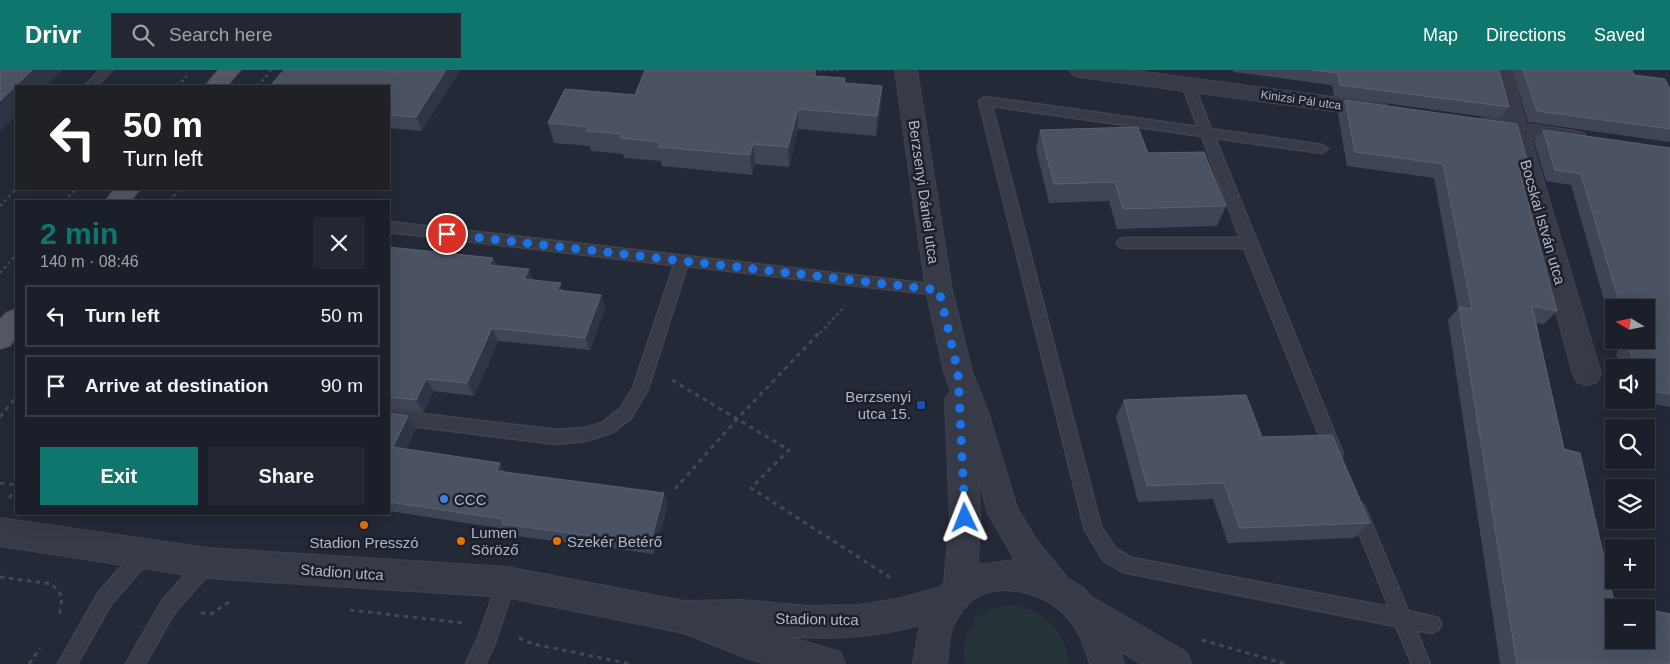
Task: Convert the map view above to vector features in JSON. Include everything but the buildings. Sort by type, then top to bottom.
[{"type":"main road","points":[[217,85],[230,70]]},
{"type":"main road","points":[[118,200],[127,190]]},
{"type":"main road","points":[[0,338],[15,320]]},
{"type":"street","name":"Berzsenyi Dániel utca","points":[[906,70],[939,290],[958,372],[975,415],[1004,513],[1027,552],[1066,596]]},
{"type":"street","name":"Kinizsi Pál utca","points":[[1080,70],[1174,79],[1401,114]]},
{"type":"street","name":"Bocskai István utca","points":[[1500,70],[1587,374]]},
{"type":"street","points":[[1458,121],[1593,140]]},
{"type":"street","name":"Berzsenyi Dániel utca","points":[[954,596],[965,518],[958,372]]},
{"type":"street","name":"Stadion utca","points":[[0,532],[206,563],[506,582],[684,617],[744,641],[828,664]]},
{"type":"street","name":"Stadion utca","points":[[684,617],[740,616],[808,622],[860,621],[902,614],[954,596],[984,578],[1005,575],[1026,576],[1066,596]]},
{"type":"street","points":[[930,664],[933,630],[939,615],[954,596]]},
{"type":"street","points":[[1066,596],[1098,633],[1104,649],[1106,664]]},
{"type":"street","points":[[1066,596],[1127,637],[1174,664]]},
{"type":"lane","points":[[92,85],[106,70]]},
{"type":"lane","points":[[1174,79],[1207,133],[1249,243],[1343,472]]},
{"type":"lane","points":[[1322,149],[985,101],[1093,530],[1110,555],[1129,566],[1432,624]]},
{"type":"lane","points":[[390,227],[939,290]]},
{"type":"lane","points":[[1124,243],[1249,243]]},
{"type":"lane","points":[[390,416],[557,437],[578,436],[597,432],[611,426],[631,408],[648,366],[682,261]]},
{"type":"lane","points":[[1354,499],[1421,664]]},
{"type":"lane","points":[[67,664],[105,598],[143,555]]},
{"type":"lane","points":[[135,664],[168,608],[206,563]]},
{"type":"lane","points":[[475,664],[485,645],[506,582]]},
{"type":"path","points":[[259,85],[271,70]]},
{"type":"path","points":[[806,70],[839,70]]},
{"type":"path","points":[[0,206],[15,190]]},
{"type":"path","points":[[65,200],[75,190]]},
{"type":"path","points":[[0,273],[15,256]]},
{"type":"path","points":[[675,488],[738,418],[868,282]]},
{"type":"path","points":[[648,366],[738,418],[788,450],[751,488],[897,581]]},
{"type":"path","points":[[0,418],[15,398]]},
{"type":"path","points":[[0,483],[15,485]]},
{"type":"path","points":[[0,577],[52,584],[62,596],[60,613],[105,598]]},
{"type":"path","points":[[168,608],[212,614],[235,597]]},
{"type":"path","points":[[344,610],[492,626],[533,644],[631,664]]},
{"type":"shaded area","points":[[1013,605],[1036,612],[1052,624],[1063,641],[1070,664],[965,664],[964,646],[969,629],[974,621],[988,610]]},
{"type":"place","name":"Berzsenyi utca 15.","points":[[921,405]]},
{"type":"place","name":"CCC","points":[[444,499]]},
{"type":"place","name":"Stadion Presszó","points":[[364,525]]},
{"type":"place","name":"Lumen Söröző","points":[[461,541]]},
{"type":"place","name":"Szekér Betérő","points":[[557,541]]},
{"type":"route","points":[[447,234],[939,290],[958,372],[964,461],[965,518]]}]
